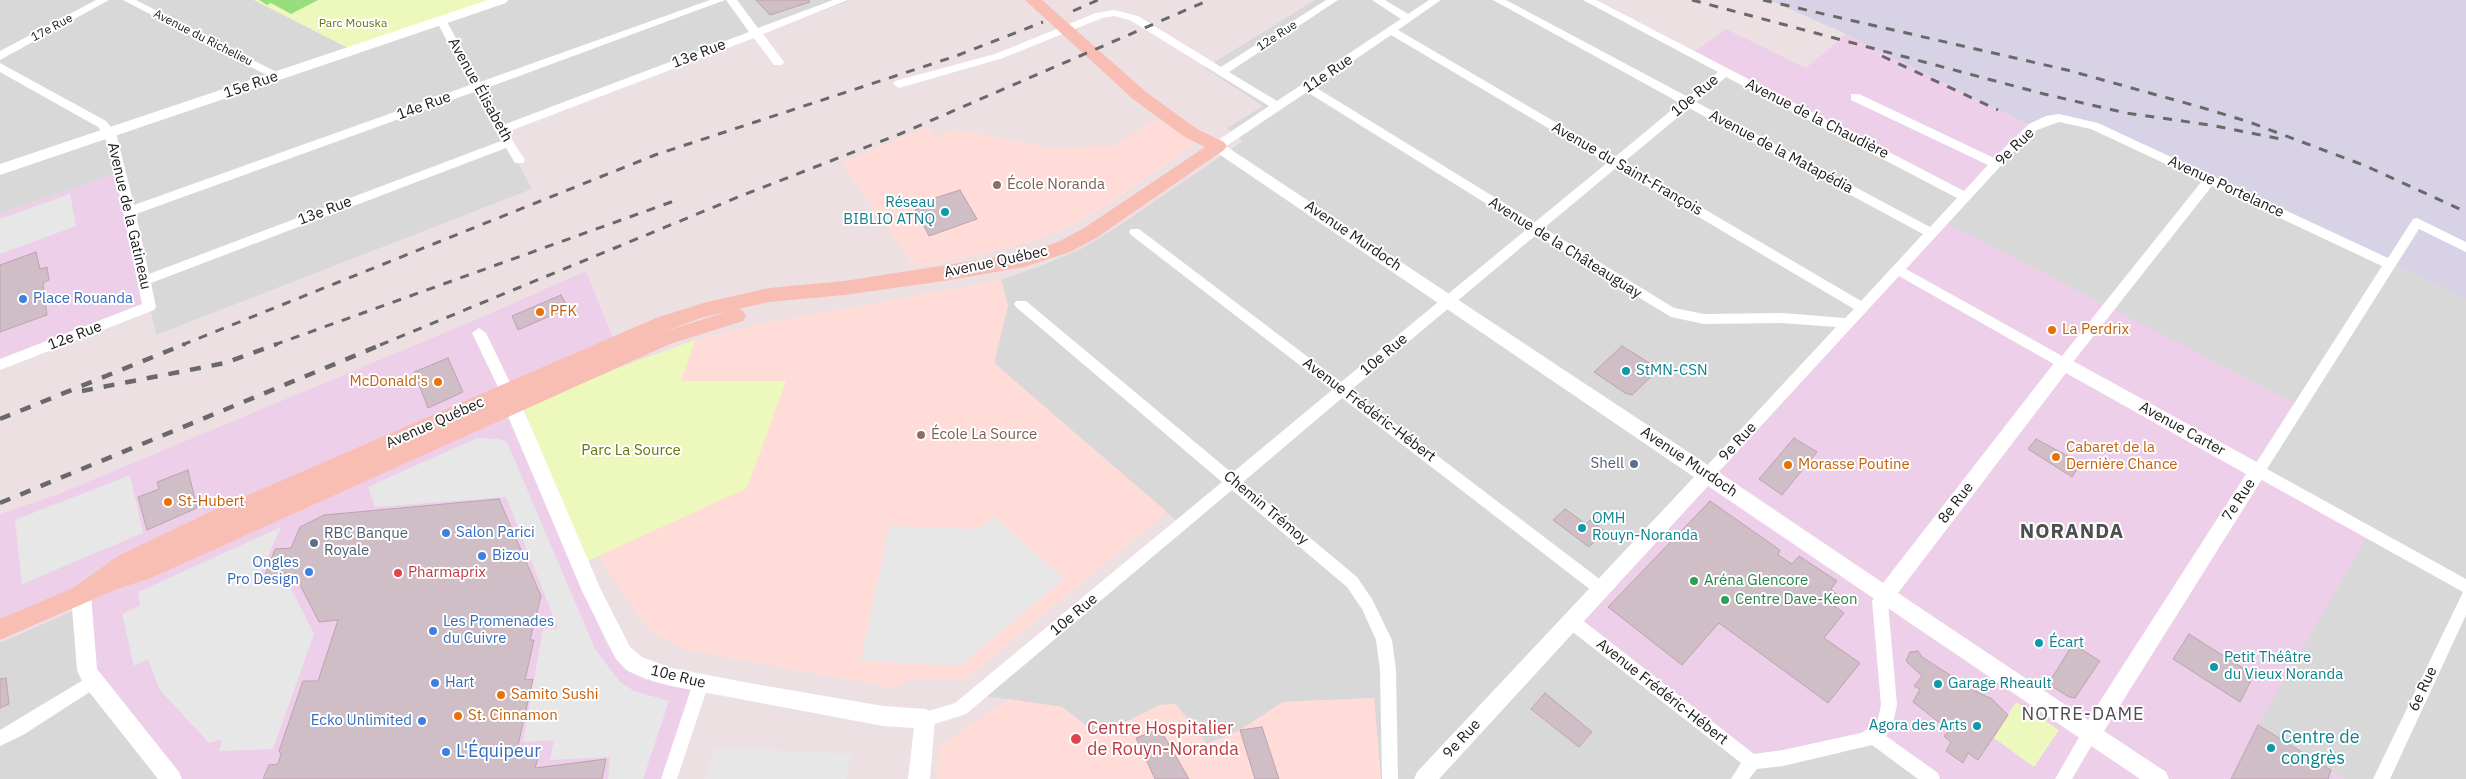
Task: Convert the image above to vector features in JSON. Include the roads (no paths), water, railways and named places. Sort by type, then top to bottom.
[{"type":"main road","name":"Avenue Murdoch","points":[[1033,0],[1140,96],[1192,133],[1218,146]]},
{"type":"main road","name":"Avenue Murdoch","points":[[1053,0],[1140,79],[1213,133],[1218,146]]},
{"type":"main road","name":"Avenue Québec","points":[[0,630],[80,595],[143,571],[510,398],[663,339],[772,306],[804,293],[997,265],[1024,260],[1064,247],[1090,233],[1218,146]]},
{"type":"street","name":"17e Rue","points":[[0,56],[104,0]]},
{"type":"street","name":"Avenue du Richelieu","points":[[128,0],[278,76]]},
{"type":"street","name":"15e Rue","points":[[0,170],[501,0]]},
{"type":"street","name":"14e Rue","points":[[128,212],[720,0]]},
{"type":"street","points":[[731,0],[778,62]]},
{"type":"street","name":"13e Rue","points":[[500,130],[843,0]]},
{"type":"street","name":"12e Rue","points":[[1221,72],[1333,0]]},
{"type":"street","points":[[1377,0],[1409,18]]},
{"type":"street","name":"11e Rue","points":[[1218,146],[1279,107],[1436,0]]},
{"type":"street","name":"Avenue de la Matapédia","points":[[1498,0],[1932,233]]},
{"type":"street","name":"Avenue de la Chaudière","points":[[1588,0],[1966,197]]},
{"type":"street","points":[[900,84],[999,56],[1107,13],[1128,15],[1279,107]]},
{"type":"street","name":"Avenue Élisabeth","points":[[441,20],[500,130],[519,160]]},
{"type":"street","name":"Avenue du Saint-François","points":[[1390,31],[1863,308]]},
{"type":"street","name":"Avenue de la Gatineau","points":[[0,67],[102,124],[110,133],[121,172],[149,307]]},
{"type":"street","name":"10e Rue","points":[[479,332],[510,398],[592,591],[623,653],[635,664],[652,672],[701,684],[883,716],[925,719],[960,709],[978,695],[1534,229],[1725,72]]},
{"type":"street","name":"Avenue de la Châteauguay","points":[[1307,87],[1671,312],[1704,319],[1782,318],[1832,320],[1848,324]]},
{"type":"street","points":[[1855,97],[1996,164]]},
{"type":"street","name":"9e Rue","points":[[1425,779],[1996,164],[2032,127],[2050,119],[2059,118]]},
{"type":"street","name":"Avenue Portelance","points":[[2059,118],[2094,126],[2390,264]]},
{"type":"street","name":"13e Rue","points":[[143,281],[508,143]]},
{"type":"street","name":"Avenue Murdoch","points":[[1218,146],[1708,474],[2158,779]]},
{"type":"street","name":"8e Rue","points":[[1873,736],[1884,727],[1888,713],[1880,601],[2064,363],[2210,180]]},
{"type":"street","name":"7e Rue","points":[[2063,779],[2417,222],[2466,246]]},
{"type":"street","name":"Avenue Frédéric-Hébert","points":[[1136,232],[1601,589]]},
{"type":"street","name":"Avenue Carter","points":[[1898,270],[2466,587]]},
{"type":"street","name":"Chemin Trémoy","points":[[1021,304],[1352,582],[1376,621],[1384,640],[1388,670],[1390,779]]},
{"type":"street","name":"12e Rue","points":[[0,365],[149,307]]},
{"type":"street","points":[[80,595],[87,670],[93,681],[172,779]]},
{"type":"street","name":"6e Rue","points":[[2381,779],[2466,598]]},
{"type":"street","name":"Avenue Frédéric-Hébert","points":[[1572,621],[1752,762]]},
{"type":"street","points":[[0,738],[17,730],[93,681]]},
{"type":"street","points":[[669,779],[701,684]]},
{"type":"street","points":[[919,779],[925,719]]},
{"type":"street","points":[[1739,779],[1752,762],[1783,758],[1873,736],[1932,779]]},
{"type":"railway","points":[[1073,11],[1098,0]]},
{"type":"railway","points":[[380,345],[743,195],[900,134],[1209,0]]},
{"type":"railway","points":[[1692,0],[2044,94],[2126,113],[2210,125],[2281,139]]},
{"type":"railway","points":[[1763,0],[2067,70],[2200,107],[2249,122],[2366,166],[2466,212]]},
{"type":"railway","points":[[182,345],[655,155],[956,56],[1043,22]]},
{"type":"railway","points":[[1882,56],[1998,110]]},
{"type":"railway","points":[[274,345],[674,201]]},
{"type":"railway","points":[[0,419],[185,344]]},
{"type":"railway","points":[[82,391],[225,363],[277,344]]},
{"type":"railway","points":[[0,503],[383,344]]},
{"type":"place","name":"École Noranda","points":[[997,185]]},
{"type":"place","name":"Réseau BIBLIO ATNQ","points":[[945,212]]},
{"type":"place","name":"Place Rouanda","points":[[23,299]]},
{"type":"place","name":"PFK","points":[[540,312]]},
{"type":"place","name":"La Perdrix","points":[[2052,330]]},
{"type":"place","name":"StMN-CSN","points":[[1626,371]]},
{"type":"place","name":"McDonald's","points":[[438,382]]},
{"type":"place","name":"École La Source","points":[[921,435]]},
{"type":"place","name":"Cabaret de la Dernière Chance","points":[[2056,457]]},
{"type":"place","name":"Shell","points":[[1634,464]]},
{"type":"place","name":"Morasse Poutine","points":[[1788,465]]},
{"type":"place","name":"St-Hubert","points":[[168,502]]},
{"type":"place","name":"OMH Rouyn-Noranda","points":[[1582,528]]},
{"type":"place","name":"Salon Parici","points":[[446,533]]},
{"type":"place","name":"RBC Banque Royale","points":[[314,543]]},
{"type":"place","name":"Bizou","points":[[482,556]]},
{"type":"place","name":"Ongles Pro Design","points":[[309,572]]},
{"type":"place","name":"Pharmaprix","points":[[398,573]]},
{"type":"place","name":"Aréna Glencore","points":[[1694,581]]},
{"type":"place","name":"Centre Dave-Keon","points":[[1725,600]]},
{"type":"place","name":"Les Promenades du Cuivre","points":[[433,631]]},
{"type":"place","name":"Écart","points":[[2039,643]]},
{"type":"place","name":"Petit Théâtre du Vieux Noranda","points":[[2214,667]]},
{"type":"place","name":"Hart","points":[[435,683]]},
{"type":"place","name":"Garage Rheault","points":[[1938,684]]},
{"type":"place","name":"Samito Sushi","points":[[501,695]]},
{"type":"place","name":"St. Cinnamon","points":[[458,716]]},
{"type":"place","name":"Ecko Unlimited","points":[[422,721]]},
{"type":"place","name":"Agora des Arts","points":[[1977,726]]},
{"type":"place","name":"Centre Hospitalier de Rouyn-Noranda","points":[[1076,739]]},
{"type":"place","name":"Centre de congrès","points":[[2271,748]]},
{"type":"place","name":"L'Équipeur","points":[[446,752]]},
{"type":"district","name":"NORANDA","points":[[2072,532]]},
{"type":"district","name":"NOTRE-DAME","points":[[2083,715]]},
{"type":"park label","name":"Parc Mouska","points":[[353,24]]},
{"type":"park label","name":"Parc La Source","points":[[631,451]]}]
